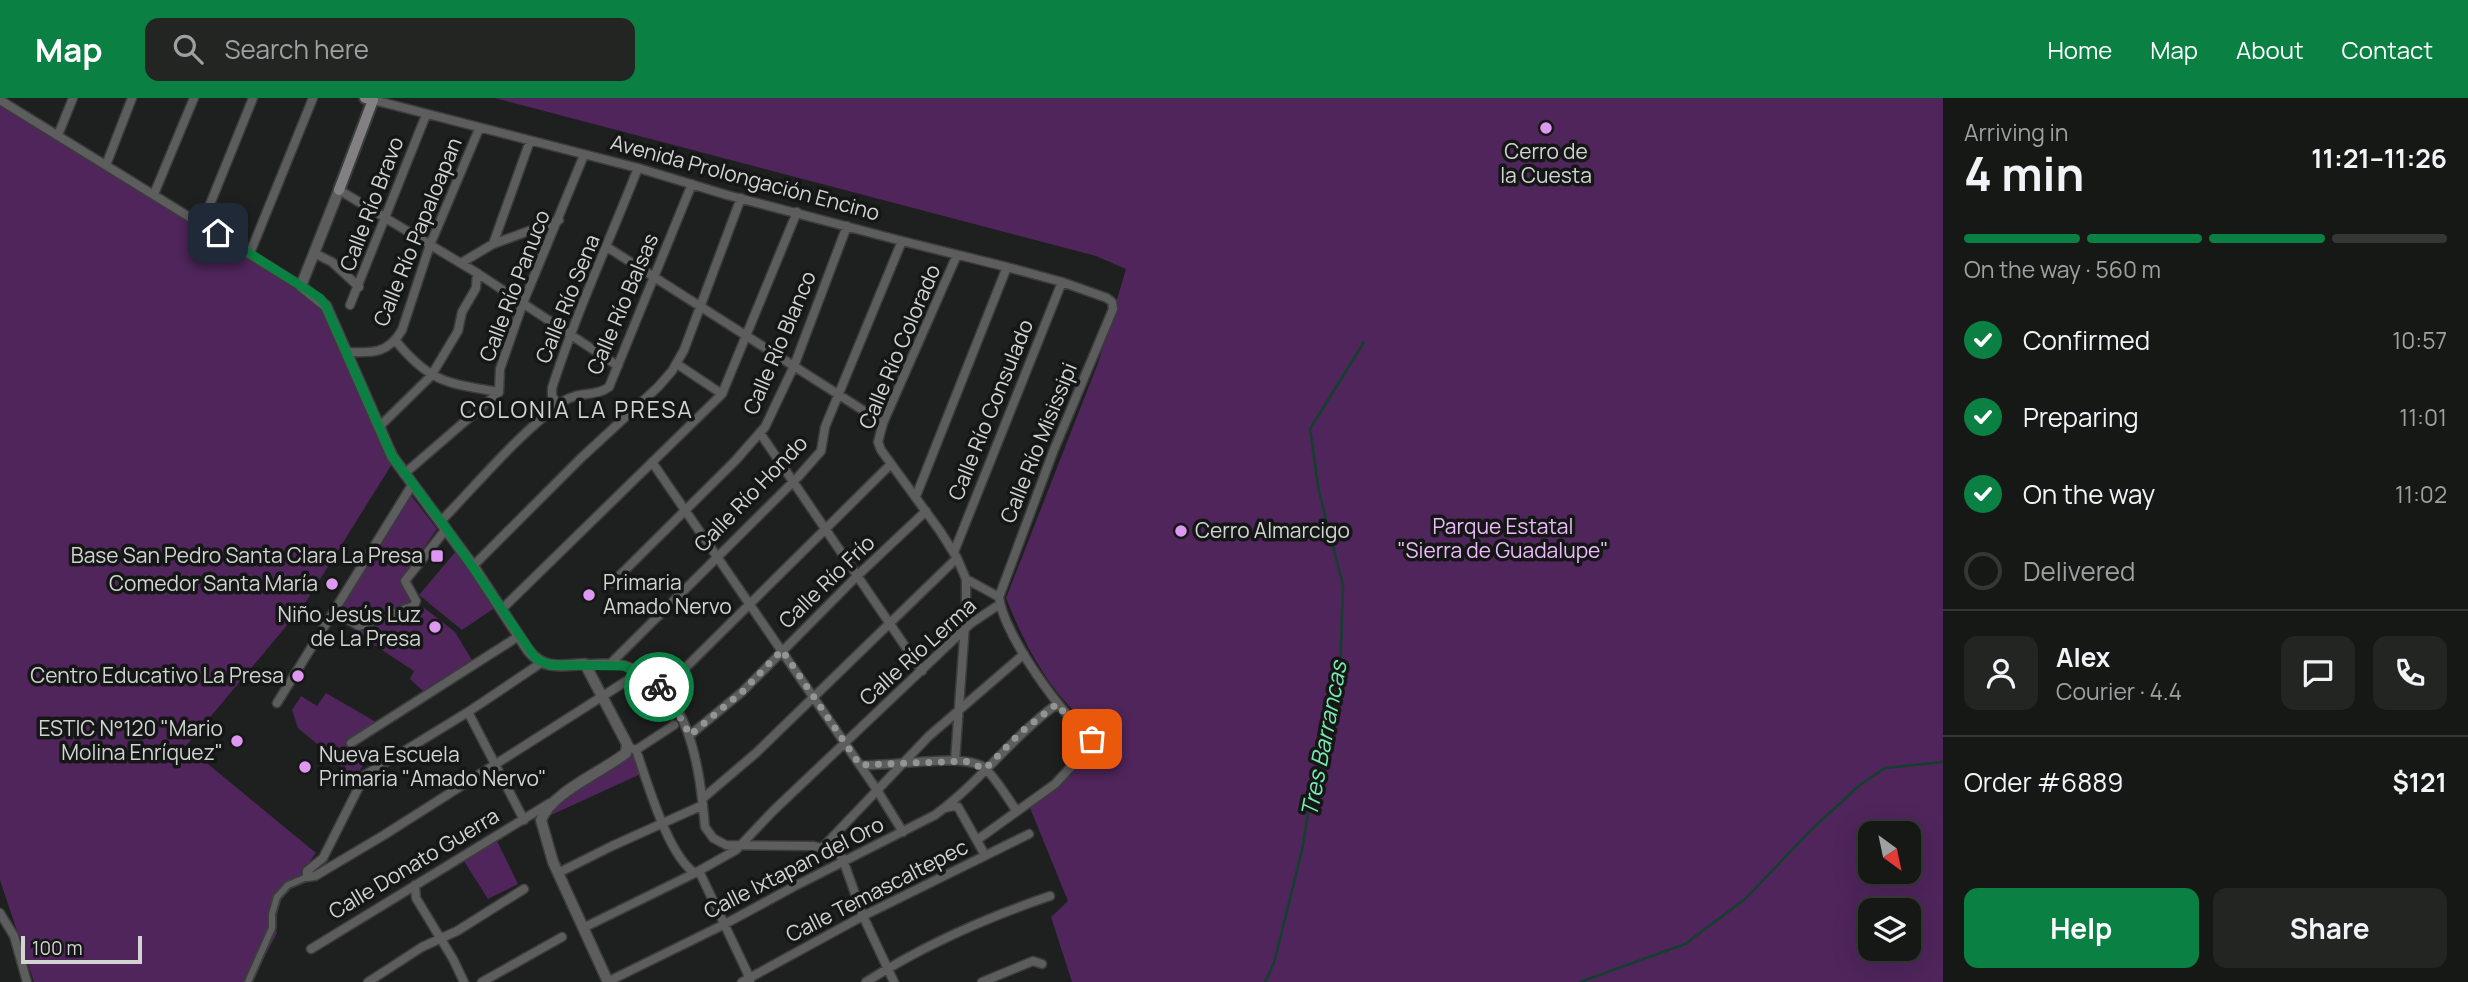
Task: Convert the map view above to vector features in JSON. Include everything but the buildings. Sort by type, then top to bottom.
[{"type":"main road","points":[[339,190],[369,99]]},
{"type":"street","points":[[58,135],[73,98]]},
{"type":"street","points":[[106,165],[132,98]]},
{"type":"street","points":[[154,194],[194,98]]},
{"type":"street","points":[[202,223],[253,98]]},
{"type":"street","points":[[250,253],[313,98]]},
{"type":"street","name":"Avenida Prolongación Encino","points":[[369,99],[1062,282],[1112,302]]},
{"type":"street","points":[[6,101],[250,253],[301,286],[326,306],[392,456],[473,566],[531,654],[545,664]]},
{"type":"street","name":"Calle Río Bravo","points":[[350,305],[426,115]]},
{"type":"street","name":"Calle Río Papaloapan","points":[[347,352],[374,353],[395,340],[402,330],[430,245],[479,129]]},
{"type":"street","points":[[493,244],[530,141]]},
{"type":"street","name":"Calle Río Panuco","points":[[404,474],[499,392],[500,369],[523,303],[584,155]]},
{"type":"street","name":"Calle Río Sena","points":[[558,405],[552,396],[552,388],[569,333],[638,168]]},
{"type":"street","name":"Calle Río Balsas","points":[[558,405],[573,396],[607,389],[692,184]]},
{"type":"street","points":[[301,286],[339,190],[477,273],[618,366]]},
{"type":"street","points":[[473,566],[581,458],[658,387],[677,364],[741,198]]},
{"type":"street","points":[[501,610],[722,394],[797,212]]},
{"type":"street","points":[[461,263],[493,244],[559,220]]},
{"type":"street","name":"Calle Río Blanco","points":[[612,583],[760,433],[794,366],[847,226]]},
{"type":"street","name":"Calle Río Hondo","points":[[610,664],[821,451],[825,427],[902,241]]},
{"type":"street","points":[[607,247],[883,423]]},
{"type":"street","points":[[314,253],[332,262],[359,287]]},
{"type":"street","name":"Calle Río Colorado","points":[[891,464],[879,446],[883,423],[957,255]]},
{"type":"street","points":[[916,496],[1007,267]]},
{"type":"street","points":[[379,426],[431,376],[458,331],[462,312],[476,288],[477,273]]},
{"type":"street","name":"Calle Río Consulado","points":[[558,873],[702,802],[890,625],[956,555],[1062,282]]},
{"type":"street","name":"Calle Río Misissipi","points":[[999,600],[1053,452],[1113,309],[1112,302]]},
{"type":"street","points":[[395,340],[409,358],[431,376],[454,384],[499,392]]},
{"type":"street","points":[[677,364],[722,394]]},
{"type":"street","points":[[334,611],[359,626],[414,606],[416,601],[404,582],[444,525],[523,437],[558,405]]},
{"type":"street","points":[[760,433],[922,671]]},
{"type":"street","points":[[652,462],[750,602],[877,790],[902,832]]},
{"type":"street","points":[[663,690],[891,464],[956,555],[967,579],[967,611],[963,631],[955,761]]},
{"type":"street","points":[[277,703],[412,485]]},
{"type":"street","name":"Calle Río Frío","points":[[690,735],[742,692],[857,576],[926,512]]},
{"type":"street","points":[[967,579],[999,600],[1024,654],[1057,704],[1093,742],[1055,784],[977,840]]},
{"type":"street","name":"Calle Río Lerma","points":[[742,845],[773,811],[999,600]]},
{"type":"street","points":[[351,743],[519,636]]},
{"type":"street","points":[[822,848],[929,736],[1024,654]]},
{"type":"street","points":[[307,877],[307,872],[323,858],[365,775],[545,664],[624,666],[663,690],[690,735],[705,827],[713,838],[726,845],[805,845],[838,854],[844,860],[863,916],[894,982]]},
{"type":"street","points":[[585,664],[632,749],[662,823],[687,866],[697,872],[725,924],[747,980]]},
{"type":"street","points":[[248,982],[272,928],[272,914],[277,897],[288,886],[328,869],[639,673]]},
{"type":"street","name":"Calle Ixtapan del Oro","points":[[608,982],[725,924],[942,809],[1021,732],[1057,704]]},
{"type":"street","points":[[468,712],[524,820]]},
{"type":"street","name":"Calle Donato Guerra","points":[[311,949],[524,820],[674,724]]},
{"type":"street","points":[[860,765],[955,761],[974,764],[985,769],[1016,810]]},
{"type":"street","points":[[560,797],[543,815],[541,825],[558,873],[608,982]]},
{"type":"street","points":[[942,809],[958,807],[985,855]]},
{"type":"street","name":"Calle Temascaltepec","points":[[747,980],[863,916],[1029,834]]},
{"type":"street","points":[[583,928],[697,872],[742,845]]},
{"type":"street","points":[[415,885],[416,898],[464,982]]},
{"type":"street","points":[[368,982],[422,947],[441,939],[524,889]]},
{"type":"street","points":[[866,982],[966,928],[1050,896]]},
{"type":"street","points":[[1,914],[14,936],[27,982]]},
{"type":"street","points":[[482,982],[562,937]]},
{"type":"street","points":[[982,982],[1033,961],[1042,964]]},
{"type":"green space","name":"Parque Estatal \"Sierra de Guadalupe\"","points":[[495,98],[1943,98],[1943,982],[1072,982],[1051,917],[1068,901],[1030,808],[1050,793],[1105,737],[1064,701],[1044,674],[1019,629],[1006,598],[1098,363],[1126,269],[1096,256]]},
{"type":"green space","points":[[0,106],[320,303],[392,464],[304,605],[186,746],[316,853],[295,882],[276,894],[271,921],[277,933],[251,982],[34,982],[0,880]]},
{"type":"green space","points":[[410,494],[437,529],[401,581],[415,602],[357,622],[336,608]]},
{"type":"green space","points":[[457,550],[496,607],[462,630],[419,595]]},
{"type":"green space","points":[[423,607],[455,632],[472,660],[423,691],[410,679],[414,671],[356,633]]},
{"type":"green space","points":[[326,693],[376,722],[346,740],[363,765],[354,781],[328,753],[298,728],[292,710],[301,696],[317,706]]},
{"type":"green space","points":[[636,746],[643,773],[551,815],[567,793]]},
{"type":"green space","points":[[497,841],[518,884],[488,899],[462,858]]},
{"type":"waterway","name":"Tres Barrancas","points":[[1265,982],[1274,963],[1302,850],[1309,807],[1328,742],[1340,675],[1343,585],[1319,492],[1310,429],[1364,342]]},
{"type":"waterway","name":"Tres Barrancas","points":[[1580,982],[1685,944],[1745,899],[1812,829],[1860,785],[1885,768],[1943,762]]},
{"type":"way so far","points":[[659,687],[672,703],[690,735],[697,732],[742,692],[782,650],[860,765],[965,761],[985,769],[1021,732],[1057,704],[1080,730],[1092,739]]},
{"type":"place","name":"Cerro de la Cuesta","points":[[1546,128]]},
{"type":"place","name":"Cerro Almarcigo","points":[[1181,531]]},
{"type":"place","name":"Base San Pedro Santa Clara La Presa","points":[[437,556]]},
{"type":"place","name":"Comedor Santa María","points":[[332,584]]},
{"type":"place","name":"Primaria Amado Nervo","points":[[589,595]]},
{"type":"place","name":"Niño Jesús Luz de La Presa","points":[[435,627]]},
{"type":"place","name":"Centro Educativo La Presa","points":[[298,676]]},
{"type":"place","name":"ESTIC N°120 \"Mario Molina Enríquez\"","points":[[237,741]]},
{"type":"place","name":"Nueva Escuela Primaria \"Amado Nervo\"","points":[[305,767]]},
{"type":"district","name":"COLONIA LA PRESA","points":[[577,410]]},
{"type":"route","points":[[218,233],[320,298],[326,306],[392,456],[473,566],[536,659],[550,665],[624,666],[659,687]]}]
